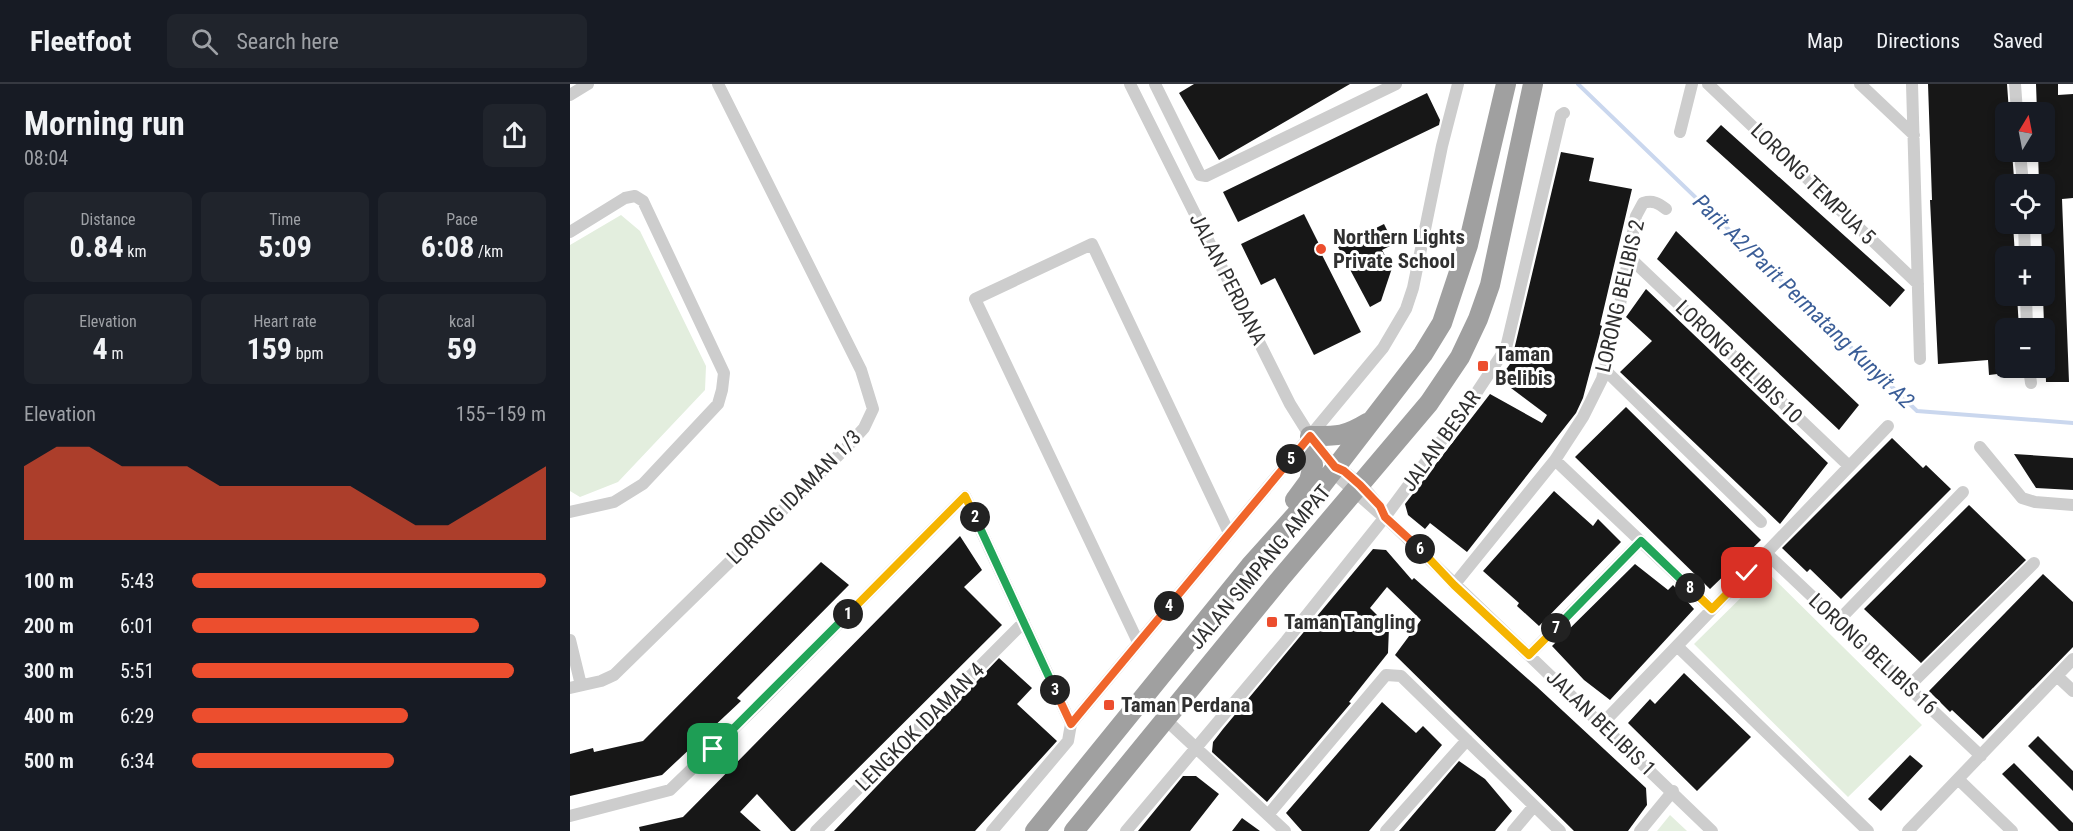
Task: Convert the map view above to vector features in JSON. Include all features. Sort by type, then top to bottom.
[{"type":"highway","name":"JALAN SIMPANG AMPAT","points":[[1035,831],[1250,566],[1319,489],[1423,354],[1442,323],[1468,245],[1506,84]]},
{"type":"highway","name":"JALAN SIMPANG AMPAT","points":[[1074,831],[1356,488],[1429,403],[1460,357],[1478,319],[1490,285],[1532,87]]},
{"type":"highway","points":[[1250,566],[1309,481],[1313,465],[1310,436],[1350,434],[1374,419]]},
{"type":"street","points":[[570,95],[588,84]]},
{"type":"street","name":"LORONG IDAMAN 1/3","points":[[575,687],[601,681],[614,675],[846,448],[864,428],[873,409],[861,370],[718,84]]},
{"type":"street","name":"JALAN PERDANA","points":[[1130,84],[1290,404],[1310,436],[1335,467]]},
{"type":"street","points":[[1155,84],[1200,175],[1206,176],[1396,84]]},
{"type":"street","points":[[992,831],[1068,741],[1071,724],[1383,348],[1406,309],[1413,288],[1442,146],[1458,84]]},
{"type":"street","points":[[1680,132],[1692,84]]},
{"type":"street","name":"LORONG TEMPUA 5","points":[[1708,84],[1918,284]]},
{"type":"street","points":[[1860,84],[1914,135]]},
{"type":"street","points":[[1912,84],[1920,359]]},
{"type":"street","points":[[2015,84],[2016,102]]},
{"type":"street","name":"JALAN BESAR","points":[[1126,831],[1197,749],[1385,517],[1473,398],[1506,348],[1561,115],[1564,113]]},
{"type":"street","points":[[570,232],[625,198],[635,196],[643,201],[724,373],[718,404],[644,484],[614,502],[570,512]]},
{"type":"street","name":"LORONG BELIBIS 2","points":[[1454,585],[1555,459],[1583,417],[1602,379],[1619,310],[1636,216],[1643,203],[1650,201],[1659,203],[1666,209]]},
{"type":"street","points":[[1138,642],[975,299],[1092,244],[1229,533]]},
{"type":"street","name":"LORONG BELIBIS 10","points":[[1629,258],[1849,466]]},
{"type":"street","points":[[1604,369],[1761,522]]},
{"type":"street","points":[[2030,378],[2031,383]]},
{"type":"street","points":[[1602,724],[1888,426]]},
{"type":"street","points":[[1980,447],[2022,498],[2035,502],[2073,505]]},
{"type":"street","points":[[1555,459],[1712,609]]},
{"type":"street","name":"JALAN BELIBIS 1","points":[[1335,467],[1344,471],[1356,488],[1380,506],[1385,517],[1422,550],[1454,585],[1673,791],[1712,831]]},
{"type":"street","points":[[1838,621],[1963,492]]},
{"type":"street","points":[[570,816],[670,790],[756,707],[965,496],[1071,724]]},
{"type":"street","points":[[1529,655],[1641,541]]},
{"type":"street","name":"LORONG BELIBIS 16","points":[[1766,553],[1981,756]]},
{"type":"street","points":[[1908,687],[2034,562]]},
{"type":"street","name":"LENGKOK IDAMAN 4","points":[[816,831],[1024,622]]},
{"type":"street","points":[[570,640],[575,687]]},
{"type":"street","points":[[1677,646],[1868,831]]},
{"type":"street","points":[[1908,831],[2073,659]]},
{"type":"street","points":[[1268,815],[1386,675],[1401,676],[1560,831]]},
{"type":"street","points":[[2057,676],[2073,691]]},
{"type":"street","points":[[1165,719],[1285,831]]},
{"type":"street","points":[[1386,831],[1467,740]]},
{"type":"street","points":[[1958,779],[2012,831]]},
{"type":"street","points":[[1640,831],[1673,791]]},
{"type":"street","points":[[1513,831],[1534,806]]},
{"type":"green space","points":[[621,215],[640,231],[706,366],[705,390],[618,482],[580,497],[570,491],[570,245]]},
{"type":"green space","points":[[1767,572],[1922,725],[1848,797],[1694,644]]},
{"type":"green space","points":[[1670,815],[1687,831],[1657,831]]},
{"type":"building","points":[[1194,84],[1350,84],[1219,160],[1179,93]]},
{"type":"building","points":[[1928,84],[2007,84],[2008,102],[1995,102],[1995,162],[2013,162],[2014,174],[1995,174],[1995,234],[2014,234],[2014,246],[1995,246],[1995,306],[2018,306],[2018,318],[1995,318],[1995,374],[1989,375],[1988,360],[1938,364],[1930,200],[1932,200]]},
{"type":"building","points":[[2036,84],[2058,84],[2058,95],[2073,94],[2073,198],[2062,199],[2069,382],[2046,382],[2046,378],[2055,378],[2055,318],[2044,318],[2043,306],[2055,306],[2055,246],[2042,246],[2041,234],[2055,234],[2055,174],[2039,174],[2038,162],[2055,162],[2055,102],[2037,102]]},
{"type":"building","points":[[1427,93],[1440,120],[1439,125],[1238,222],[1223,192]]},
{"type":"building","points":[[1721,125],[1905,290],[1890,307],[1706,141]]},
{"type":"building","points":[[1561,152],[1594,158],[1589,181],[1632,189],[1600,325],[1602,326],[1583,398],[1576,413],[1467,552],[1430,523],[1425,529],[1408,515],[1405,504],[1490,394],[1542,423],[1547,415],[1499,379],[1510,364],[1514,350]]},
{"type":"building","points":[[1304,214],[1361,332],[1314,355],[1275,278],[1261,285],[1241,244]]},
{"type":"building","points":[[1384,224],[1394,244],[1382,250],[1392,268],[1381,301],[1370,307],[1338,247]]},
{"type":"building","points":[[1676,231],[1859,405],[1839,430],[1657,259]]},
{"type":"building","points":[[1646,289],[1828,463],[1780,524],[1620,372],[1652,341],[1626,317]]},
{"type":"building","points":[[1626,407],[1761,540],[1710,589],[1575,457]]},
{"type":"building","points":[[1892,438],[1923,468],[1926,465],[1951,489],[1841,599],[1810,569],[1807,572],[1782,548]]},
{"type":"building","points":[[2014,454],[2073,458],[2073,490],[2036,488]]},
{"type":"building","points":[[1554,491],[1593,526],[1598,519],[1621,542],[1539,626],[1517,606],[1519,603],[1483,571]]},
{"type":"building","points":[[1969,505],[2026,560],[1921,663],[1864,609]]},
{"type":"building","points":[[960,536],[982,570],[964,587],[1002,625],[795,831],[791,831],[757,794],[740,812],[761,831],[640,831],[639,827],[683,817]]},
{"type":"building","points":[[1373,549],[1386,550],[1412,580],[1414,578],[1536,686],[1646,788],[1647,805],[1628,831],[1574,831],[1395,655],[1421,620],[1387,587],[1370,608],[1389,627],[1388,653],[1349,702],[1351,703],[1267,802],[1212,752],[1213,742],[1223,729]]},
{"type":"building","points":[[821,562],[849,585],[737,698],[741,701],[662,775],[570,796],[570,754],[593,748],[594,752],[643,741]]},
{"type":"building","points":[[1635,564],[1668,590],[1673,585],[1694,609],[1610,700],[1584,680],[1552,646]]},
{"type":"building","points":[[2043,574],[2073,602],[2073,647],[1983,739],[1929,691]]},
{"type":"building","points":[[999,658],[1032,688],[1017,704],[1057,741],[975,831],[834,831]]},
{"type":"building","points":[[1684,673],[1751,737],[1697,791],[1628,723],[1650,699],[1655,704]]},
{"type":"building","points":[[1382,702],[1416,733],[1423,726],[1442,745],[1369,831],[1302,831],[1286,813]]},
{"type":"building","points":[[2038,736],[2073,771],[2073,791],[2028,746]]},
{"type":"building","points":[[1910,755],[1923,766],[1881,811],[1868,799]]},
{"type":"building","points":[[1459,761],[1485,779],[1512,811],[1495,831],[1399,831]]},
{"type":"building","points":[[2014,763],[2073,823],[2073,831],[2059,831],[2002,774]]},
{"type":"building","points":[[1183,776],[1196,776],[1219,794],[1190,831],[1138,831]]},
{"type":"building","points":[[1242,818],[1260,831],[1232,831]]},
{"type":"waterway","name":"Parit A2/Parit Permatang Kunyit A2","points":[[1578,84],[1917,411],[2073,423]]},
{"type":"place","name":"Northern Lights Private School","points":[[1321,249]]},
{"type":"place","name":"Taman Belibis","points":[[1483,366]]},
{"type":"place","name":"Taman Tangling","points":[[1272,622]]},
{"type":"place","name":"Taman Perdana","points":[[1109,705]]},
{"type":"route","points":[[713,749],[965,496],[1071,724],[1310,436],[1335,467],[1344,471],[1360,485],[1380,506],[1385,517],[1529,655],[1641,541],[1712,609],[1747,573]]}]
